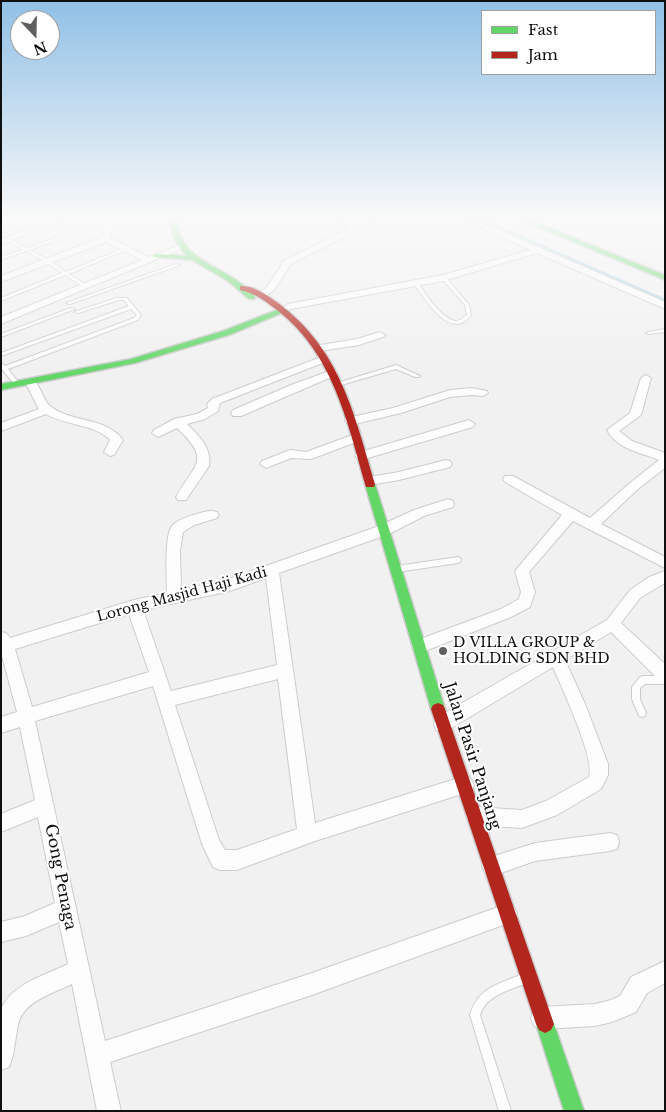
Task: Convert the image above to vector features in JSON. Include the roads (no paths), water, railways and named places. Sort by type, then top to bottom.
[{"type":"main road","points":[[215,271],[243,288],[244,291],[262,299],[298,333],[329,369]]},
{"type":"main road","points":[[648,271],[665,278]]},
{"type":"main road","points":[[253,325],[262,311],[262,299]]},
{"type":"main road","points":[[1,387],[132,361],[231,330],[283,319]]},
{"type":"main road","points":[[283,319],[329,369]]},
{"type":"main road","name":"Jalan Pasir Panjang","points":[[329,369],[351,422],[442,724],[465,785],[574,1111]]},
{"type":"street","points":[[1,280],[23,271]]},
{"type":"street","points":[[1,321],[65,299],[85,286],[121,271]]},
{"type":"street","points":[[262,299],[278,279],[281,271]]},
{"type":"street","points":[[283,319],[288,307],[416,284],[468,271]]},
{"type":"street","points":[[585,271],[665,306]]},
{"type":"street","points":[[237,414],[329,369],[359,342],[380,335]]},
{"type":"street","points":[[158,433],[178,422],[206,414],[214,409],[214,402],[223,398],[329,369]]},
{"type":"street","points":[[591,525],[665,460],[652,452],[628,445],[614,434],[613,430],[635,415],[646,378]]},
{"type":"street","points":[[30,382],[38,401],[47,410],[76,424],[111,432],[117,440],[111,446],[110,452]]},
{"type":"street","points":[[351,422],[388,413],[441,396],[464,392],[483,392]]},
{"type":"street","points":[[1,426],[47,410]]},
{"type":"street","points":[[178,422],[198,442],[205,461],[182,497]]},
{"type":"street","points":[[361,456],[469,424]]},
{"type":"street","points":[[266,464],[290,454],[307,456],[355,438]]},
{"type":"street","points":[[369,482],[446,464]]},
{"type":"street","points":[[508,479],[665,563]]},
{"type":"street","name":"Lorong Masjid Haji Kadi","points":[[4,642],[134,606],[230,585],[384,530],[419,513],[448,504]]},
{"type":"street","points":[[420,646],[506,613],[525,603],[528,592],[522,570],[571,514]]},
{"type":"street","points":[[174,598],[173,550],[178,529],[182,524],[212,516]]},
{"type":"street","points":[[272,570],[307,835]]},
{"type":"street","points":[[442,724],[612,624],[635,594],[654,581],[665,577]]},
{"type":"street","points":[[134,606],[166,700],[211,844],[220,860],[237,860],[307,835],[465,785]]},
{"type":"street","points":[[612,624],[665,675]]},
{"type":"street","name":"Gong Penaga","points":[[4,642],[26,716],[109,1111]]},
{"type":"street","points":[[475,816],[522,819],[551,809],[595,783],[599,775],[599,764],[556,656]]},
{"type":"street","points":[[166,700],[286,670]]},
{"type":"street","points":[[1,725],[158,677]]},
{"type":"street","points":[[1,823],[45,805]]},
{"type":"street","points":[[492,866],[535,852],[610,842]]},
{"type":"street","points":[[1,932],[26,926],[66,908]]},
{"type":"street","points":[[97,1055],[312,984],[507,914]]},
{"type":"street","points":[[1,1059],[8,1016],[17,1001],[79,970]]},
{"type":"street","points":[[542,1018],[595,1015],[612,1011],[628,1004],[638,985],[665,971]]},
{"type":"lane","points":[[61,271],[85,286]]},
{"type":"lane","points":[[1,300],[73,271]]},
{"type":"lane","points":[[85,323],[65,299],[158,271]]},
{"type":"lane","points":[[416,284],[440,314],[451,322],[460,322],[469,315],[468,305],[444,278]]},
{"type":"lane","points":[[1,336],[74,310],[119,299],[124,299],[139,315],[136,319],[3,366],[17,384]]},
{"type":"lane","points":[[1,354],[132,307]]},
{"type":"lane","points":[[648,333],[665,330]]},
{"type":"lane","points":[[329,369],[396,367],[417,376]]},
{"type":"lane","points":[[396,569],[458,560]]},
{"type":"lane","points":[[642,713],[636,699],[636,686],[643,680],[665,680]]},
{"type":"lane","points":[[505,1111],[475,1015],[476,1008],[484,998],[528,977]]},
{"type":"waterway","points":[[599,271],[665,300]]},
{"type":"place","name":"D VILLA GROUP & HOLDING SDN BHD","points":[[443,651]]}]
